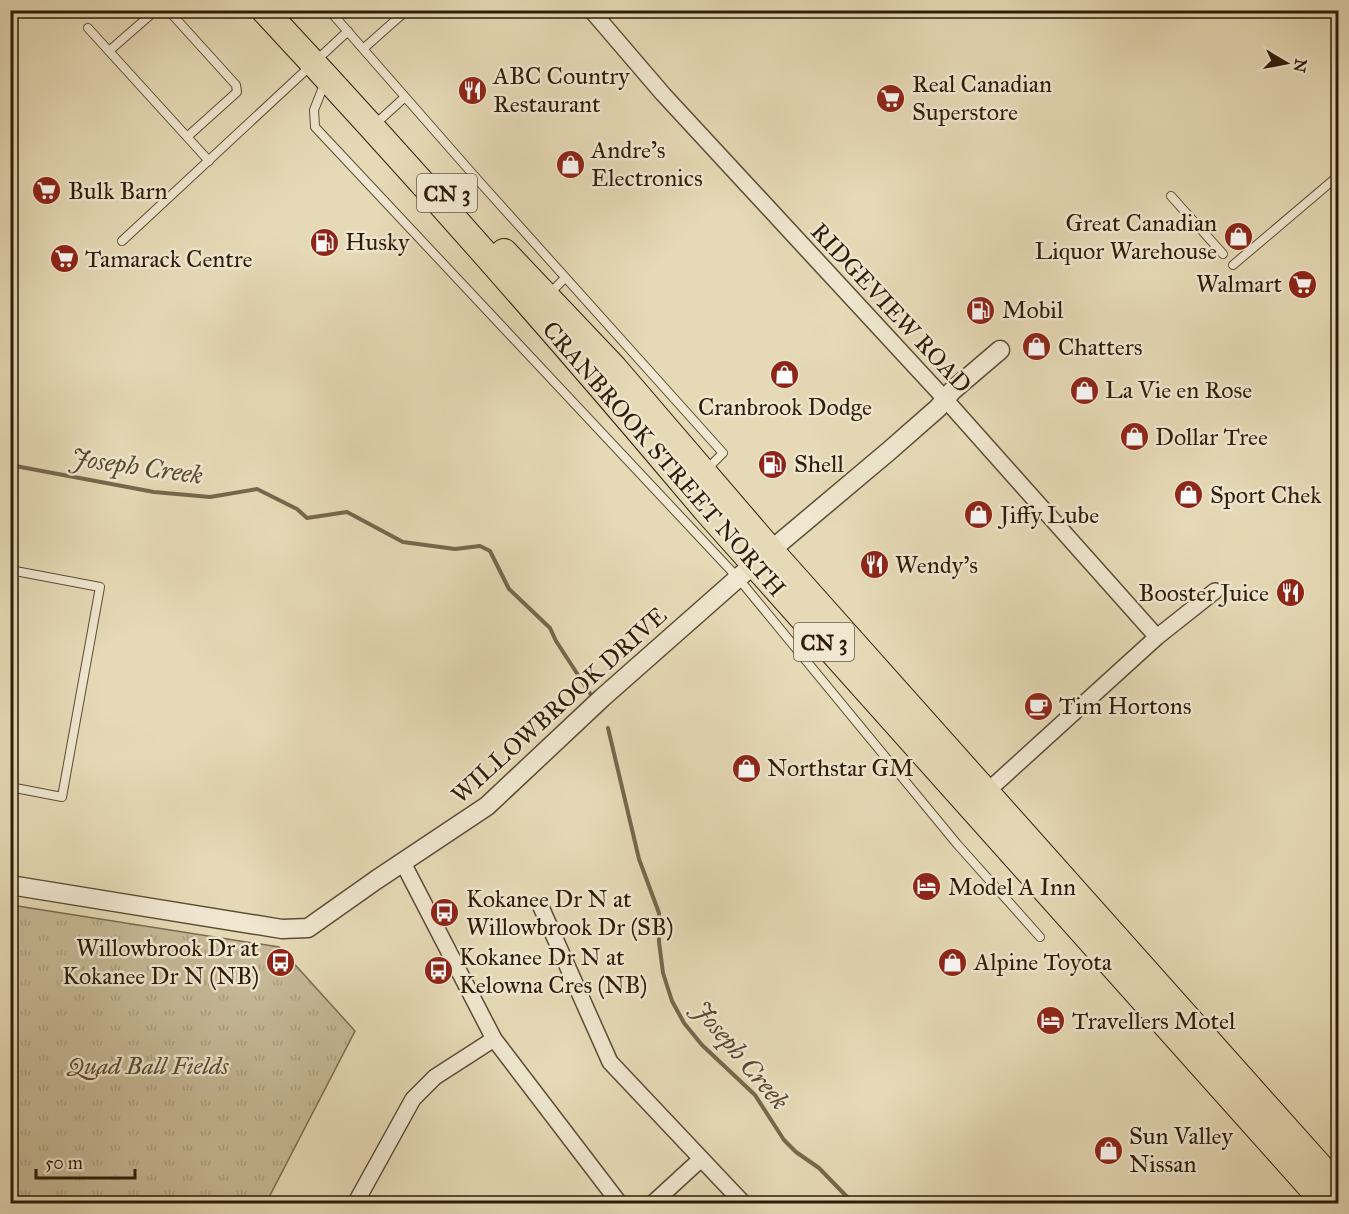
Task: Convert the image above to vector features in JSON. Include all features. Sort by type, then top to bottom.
[{"type":"highway","name":"CRANBROOK STREET NORTH","points":[[264,10],[382,118],[455,201],[614,368],[704,472],[755,564]]},
{"type":"highway","name":"CRANBROOK STREET NORTH","points":[[288,10],[322,65],[755,564],[979,799],[1338,1187]]},
{"type":"highway","name":"CRANBROOK STREET NORTH","points":[[979,799],[1326,1203]]},
{"type":"street","name":"RIDGEVIEW ROAD","points":[[591,10],[663,94],[945,399],[1157,637]]},
{"type":"street","name":"WILLOWBROOK DRIVE","points":[[10,885],[282,929],[308,928],[487,806],[602,698],[889,451],[1000,350]]},
{"type":"street","points":[[979,799],[1157,637],[1215,591]]},
{"type":"street","points":[[403,863],[494,1039],[620,1203]]},
{"type":"street","points":[[541,907],[610,1062],[744,1203]]},
{"type":"street","points":[[355,1203],[413,1099],[435,1077],[494,1039]]},
{"type":"street","points":[[652,1203],[701,1159]]},
{"type":"lane","points":[[110,51],[156,10]]},
{"type":"lane","points":[[168,10],[237,85],[237,92],[187,137]]},
{"type":"lane","points":[[329,10],[477,180],[723,453],[704,472]]},
{"type":"lane","points":[[363,49],[408,10]]},
{"type":"lane","points":[[88,28],[209,161]]},
{"type":"lane","points":[[122,241],[209,161],[322,65],[348,32]]},
{"type":"lane","points":[[322,65],[314,110],[315,127],[755,564],[957,844],[1040,937]]},
{"type":"lane","points":[[382,118],[405,97]]},
{"type":"lane","points":[[1233,265],[1338,176]]},
{"type":"lane","points":[[455,201],[477,180]]},
{"type":"lane","points":[[1172,196],[1224,254]]},
{"type":"lane","points":[[547,296],[565,278]]},
{"type":"lane","points":[[10,570],[100,587],[63,797],[10,787]]},
{"type":"green space","name":"Quad Ball Fields","points":[[11,905],[279,947],[355,1031],[266,1203],[11,1203]]},
{"type":"waterway","name":"Joseph Creek","points":[[10,465],[154,492],[210,497],[257,489],[297,509],[307,518],[347,512],[403,542],[455,549],[480,546],[490,551],[509,589],[550,628],[593,698]]},
{"type":"waterway","name":"Joseph Creek","points":[[608,728],[639,859],[659,913],[659,942],[663,973],[672,1001],[684,1023],[702,1045],[755,1095],[784,1140],[796,1152],[819,1168],[854,1204]]},
{"type":"place","name":"ABC Country Restaurant","points":[[472,90]]},
{"type":"place","name":"Real Canadian Superstore","points":[[891,98]]},
{"type":"place","name":"Andre's Electronics","points":[[570,164]]},
{"type":"place","name":"Bulk Barn","points":[[47,191]]},
{"type":"place","name":"Great Canadian Liquor Warehouse","points":[[1238,237]]},
{"type":"place","name":"Husky","points":[[324,242]]},
{"type":"place","name":"Tamarack Centre","points":[[64,259]]},
{"type":"place","name":"Walmart","points":[[1303,284]]},
{"type":"place","name":"Mobil","points":[[981,310]]},
{"type":"place","name":"Chatters","points":[[1037,347]]},
{"type":"place","name":"Cranbrook Dodge","points":[[785,374]]},
{"type":"place","name":"La Vie en Rose","points":[[1084,390]]},
{"type":"place","name":"Dollar Tree","points":[[1134,437]]},
{"type":"place","name":"Shell","points":[[773,464]]},
{"type":"place","name":"Sport Chek","points":[[1189,495]]},
{"type":"place","name":"Jiffy Lube","points":[[979,515]]},
{"type":"place","name":"Wendy's","points":[[874,565]]},
{"type":"place","name":"Booster Juice","points":[[1290,593]]},
{"type":"place","name":"Tim Hortons","points":[[1038,706]]},
{"type":"place","name":"Northstar GM","points":[[746,768]]},
{"type":"place","name":"Model A Inn","points":[[927,887]]},
{"type":"place","name":"Kokanee Dr N at Willowbrook Dr (SB)","points":[[445,913]]},
{"type":"place","name":"Willowbrook Dr at Kokanee Dr N (NB)","points":[[280,962]]},
{"type":"place","name":"Alpine Toyota","points":[[953,962]]},
{"type":"place","name":"Kokanee Dr N at Kelowna Cres (NB)","points":[[438,971]]},
{"type":"place","name":"Travellers Motel","points":[[1051,1021]]},
{"type":"place","name":"Sun Valley Nissan","points":[[1108,1150]]}]
